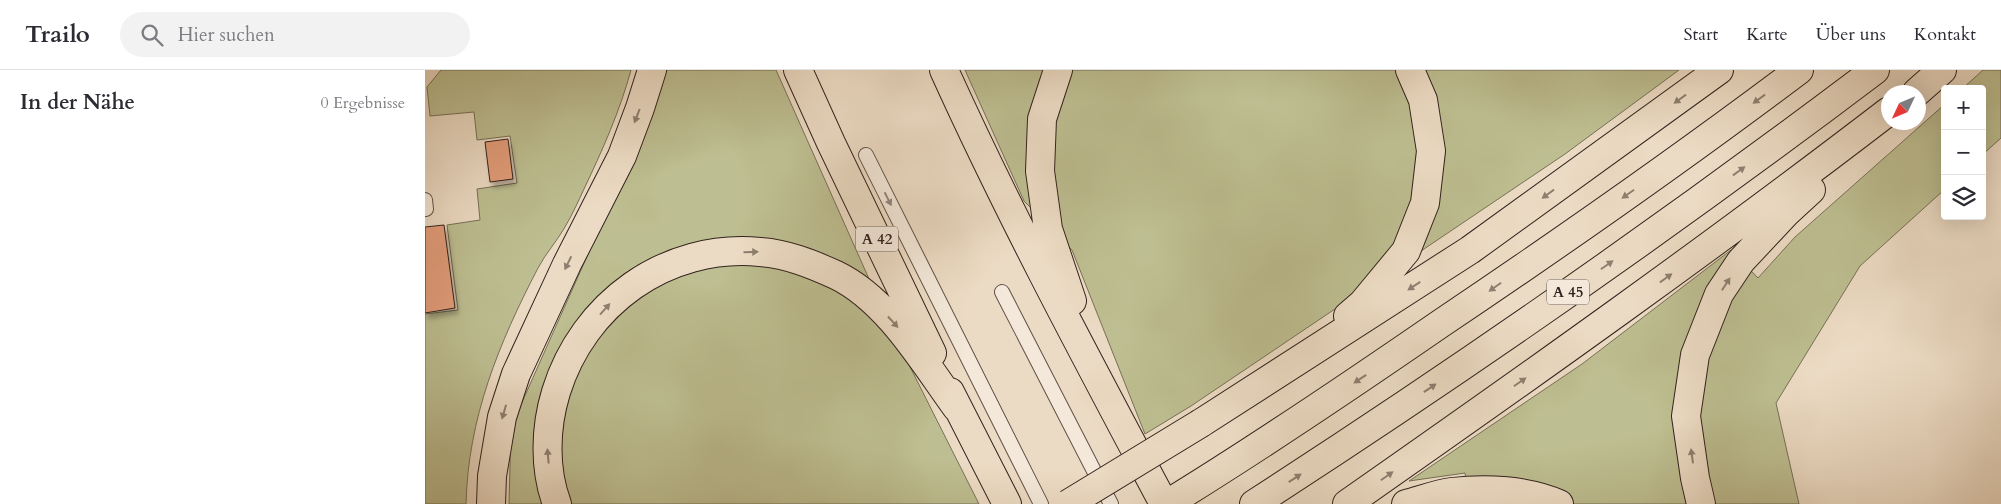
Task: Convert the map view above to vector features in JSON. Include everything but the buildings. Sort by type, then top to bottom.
[{"type":"highway","points":[[491,504],[492,476],[502,417],[516,374],[567,264],[622,156],[652,70]]},
{"type":"highway","name":"A 42","points":[[797,70],[957,408],[1007,504]]},
{"type":"highway","points":[[944,70],[977,142],[1061,310],[1165,504]]},
{"type":"highway","points":[[1058,70],[1042,119],[1040,172],[1047,229],[1075,309],[1086,356]]},
{"type":"highway","points":[[1298,362],[1363,303],[1406,252],[1425,203],[1431,151],[1423,100],[1409,70]]},
{"type":"highway","points":[[1068,504],[1298,362],[1470,250],[1719,70]]},
{"type":"highway","name":"A 45","points":[[1165,504],[1282,432],[1496,287],[1636,189],[1799,70]]},
{"type":"highway","name":"A 45","points":[[1254,504],[1362,434],[1601,269],[1791,133],[1875,70]]},
{"type":"highway","points":[[1922,85],[1940,72]]},
{"type":"highway","points":[[1925,85],[1940,72]]},
{"type":"highway","points":[[1347,504],[1631,304],[1803,178],[1881,117]]},
{"type":"highway","points":[[1701,504],[1695,478],[1686,416],[1695,355],[1719,294],[1741,261],[1786,213],[1881,126]]},
{"type":"highway","points":[[557,504],[552,491],[547,451],[551,410],[563,370],[583,334],[609,304],[642,279],[679,262],[719,253],[760,252],[801,260],[838,276],[872,300],[900,330],[957,408]]},
{"type":"highway","points":[[1406,504],[1450,492],[1494,490],[1546,498],[1559,504]]},
{"type":"lane","points":[[866,155],[1041,504]]},
{"type":"lane","points":[[1002,292],[1111,504]]},
{"type":"green space","points":[[441,70],[631,70],[622,101],[610,131],[579,199],[565,227],[538,268],[499,353],[479,411],[468,472],[466,504],[425,504],[425,314],[458,310],[447,225],[480,220],[477,189],[517,183],[510,136],[477,140],[474,112],[430,116],[427,87]]},
{"type":"green space","points":[[661,70],[776,70],[894,335],[979,504],[509,504],[511,427],[630,160]]},
{"type":"green space","points":[[965,70],[1679,70],[1565,154],[1191,406],[1145,434],[1072,250],[1024,201]]},
{"type":"green space","points":[[1983,70],[2001,70],[2001,138],[1986,151],[1986,85],[1966,85]]},
{"type":"green space","points":[[1941,108],[1941,193],[1860,266],[1776,403],[1799,504],[1470,504],[1465,473],[1409,481],[1582,364],[1731,250],[1758,278],[1795,237],[1916,130],[1926,130],[1926,121]]}]
